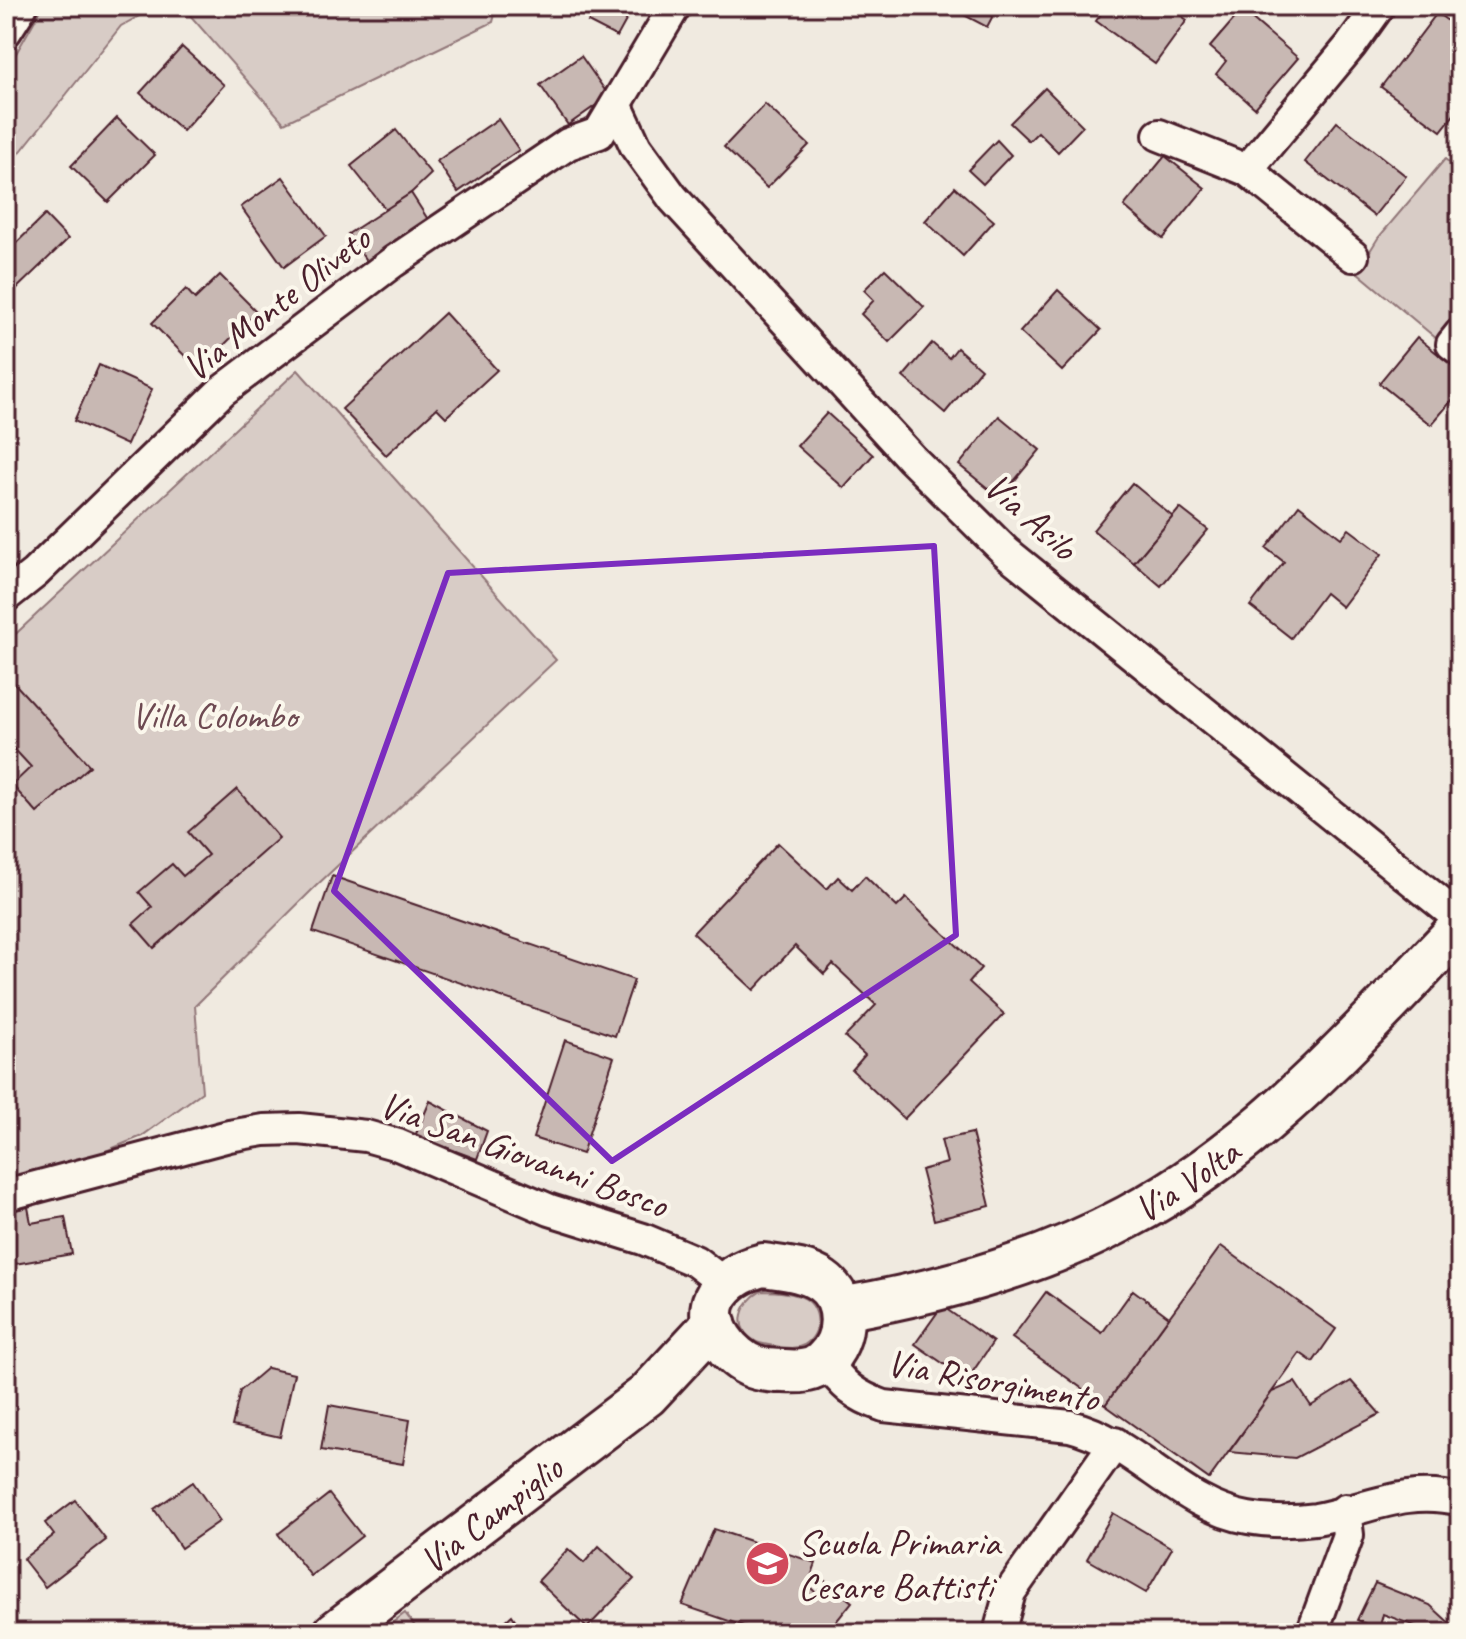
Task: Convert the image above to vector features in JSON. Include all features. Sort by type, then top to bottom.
[{"type":"street","points":[[6,31],[22,6]]},
{"type":"street","name":"Via Monte Oliveto","points":[[6,596],[35,573],[222,391],[393,262],[568,144],[599,133],[675,6]]},
{"type":"street","points":[[1247,170],[1351,45],[1379,6]]},
{"type":"street","name":"Via Asilo","points":[[617,106],[636,147],[673,198],[912,459],[1006,552],[1460,919]]},
{"type":"street","points":[[1159,135],[1247,170],[1353,256]]},
{"type":"street","points":[[1460,334],[1452,344],[1460,350]]},
{"type":"street","name":"Via Volta","points":[[841,1309],[903,1298],[1000,1271],[1084,1239],[1131,1216],[1245,1139],[1294,1097],[1460,928]]},
{"type":"street","name":"Via San Giovanni Bosco","points":[[6,1195],[229,1136],[264,1130],[334,1132],[398,1145],[540,1206],[643,1239],[695,1261],[720,1304]]},
{"type":"street","points":[[763,1265],[791,1269],[821,1280],[833,1293],[841,1309],[839,1342],[825,1360],[802,1372],[754,1367],[739,1360],[722,1343],[720,1304],[746,1269],[763,1265]]},
{"type":"street","name":"Via Campiglio","points":[[335,1633],[647,1395],[720,1304]]},
{"type":"street","name":"Via Campiglio","points":[[647,1395],[739,1360]]},
{"type":"street","name":"Via Risorgimento","points":[[825,1360],[838,1378],[859,1397],[884,1406],[1070,1426],[1091,1431],[1115,1443],[1188,1494],[1226,1513],[1252,1519],[1316,1519],[1388,1498],[1420,1495],[1460,1500]]},
{"type":"street","name":"Via Risorgimento","points":[[999,1633],[1010,1592],[1115,1443]]},
{"type":"street","points":[[1312,1633],[1348,1535],[1345,1510]]},
{"type":"highlighted area","points":[[934,546],[956,935],[612,1161],[334,891],[448,573]]},
{"type":"green space","points":[[43,6],[157,6],[121,26],[6,170],[6,71]]},
{"type":"green space","points":[[182,6],[497,6],[493,22],[284,123]]},
{"type":"green space","points":[[1445,159],[1460,171],[1460,308],[1437,339],[1357,272],[1378,238]]},
{"type":"green space","name":"Villa Colombo","points":[[298,370],[556,660],[316,886],[195,1006],[202,1092],[142,1136],[65,1168],[6,1180],[6,643]]},
{"type":"green space","points":[[761,1291],[794,1294],[810,1302],[818,1322],[810,1341],[795,1348],[786,1348],[761,1343],[748,1336],[742,1322],[744,1308]]},
{"type":"green space","points":[[405,1613],[420,1633],[379,1633]]},
{"type":"building","points":[[597,6],[634,6],[617,37],[588,22]]},
{"type":"building","points":[[947,6],[998,6],[987,27]]},
{"type":"building","points":[[1107,6],[1168,6],[1187,20],[1155,64],[1096,21]]},
{"type":"building","points":[[1242,10],[1298,58],[1255,108],[1216,74],[1226,61],[1210,47]]},
{"type":"building","points":[[1437,13],[1460,30],[1460,107],[1441,131],[1381,87]]},
{"type":"building","points":[[182,47],[224,85],[183,131],[140,93]]},
{"type":"building","points":[[581,56],[609,96],[568,125],[540,85]]},
{"type":"building","points":[[1045,88],[1083,126],[1058,152],[1038,132],[1029,141],[1010,123]]},
{"type":"building","points":[[765,104],[809,145],[767,188],[724,147]]},
{"type":"building","points":[[117,118],[155,155],[108,202],[71,166]]},
{"type":"building","points":[[498,119],[519,150],[458,192],[437,161]]},
{"type":"building","points":[[1337,122],[1406,176],[1374,216],[1305,162]]},
{"type":"building","points":[[396,130],[431,174],[386,210],[351,166]]},
{"type":"building","points":[[997,140],[1011,155],[983,184],[968,170]]},
{"type":"building","points":[[1165,156],[1205,188],[1163,239],[1124,206]]},
{"type":"building","points":[[283,177],[326,236],[284,267],[241,207]]},
{"type":"building","points":[[955,187],[994,221],[963,256],[925,221]]},
{"type":"building","points":[[411,193],[429,221],[367,262],[348,234]]},
{"type":"building","points":[[45,215],[68,239],[11,294],[6,288],[6,253]]},
{"type":"building","points":[[885,269],[924,307],[889,342],[861,314],[874,300],[864,290]]},
{"type":"building","points":[[220,275],[257,312],[199,370],[152,323],[186,289],[195,299]]},
{"type":"building","points":[[1058,290],[1101,330],[1062,371],[1020,332]]},
{"type":"building","points":[[445,313],[497,370],[446,417],[437,408],[386,455],[342,409]]},
{"type":"building","points":[[1417,337],[1460,372],[1460,391],[1431,425],[1379,383]]},
{"type":"building","points":[[932,343],[949,358],[957,348],[981,369],[945,413],[903,377]]},
{"type":"building","points":[[99,365],[152,389],[127,445],[74,421]]},
{"type":"building","points":[[827,413],[873,455],[844,488],[797,446]]},
{"type":"building","points":[[999,416],[1040,450],[1000,498],[959,465]]},
{"type":"building","points":[[1132,483],[1173,517],[1134,563],[1093,530]]},
{"type":"building","points":[[1299,505],[1341,538],[1349,529],[1382,554],[1342,607],[1325,593],[1291,638],[1250,606],[1284,562],[1266,548]]},
{"type":"building","points":[[1180,508],[1208,530],[1161,586],[1134,563]]},
{"type":"building","name":"Villa Colombo","points":[[6,674],[90,766],[37,813],[12,785],[31,767],[6,740]]},
{"type":"building","points":[[237,789],[279,838],[154,948],[133,924],[152,907],[139,892],[172,864],[183,876],[208,855],[188,832]]},
{"type":"building","points":[[778,843],[827,889],[838,877],[852,890],[865,876],[897,907],[906,898],[981,968],[969,982],[1004,1014],[904,1119],[852,1070],[865,1055],[845,1037],[876,1005],[833,964],[824,974],[795,946],[754,990],[693,933]]},
{"type":"building","points":[[332,876],[634,980],[615,1036],[313,932]]},
{"type":"building","points":[[565,1040],[614,1057],[582,1154],[533,1138]]},
{"type":"building","points":[[430,1101],[487,1131],[477,1159],[415,1136]]},
{"type":"building","points":[[972,1133],[990,1206],[934,1220],[921,1170],[947,1163],[941,1140]]},
{"type":"building","points":[[28,1207],[31,1223],[65,1217],[72,1254],[9,1265],[6,1211]]},
{"type":"building","points":[[1221,1246],[1336,1329],[1313,1362],[1300,1353],[1209,1479],[1105,1405]]},
{"type":"building","points":[[1133,1290],[1169,1317],[1105,1405],[1012,1338],[1046,1292],[1102,1333]]},
{"type":"building","points":[[942,1306],[993,1342],[967,1380],[915,1344]]},
{"type":"building","points":[[267,1368],[294,1374],[280,1437],[232,1426],[240,1391]]},
{"type":"building","points":[[1351,1381],[1380,1414],[1295,1458],[1229,1452],[1272,1392],[1295,1382],[1311,1406]]},
{"type":"building","points":[[329,1405],[410,1420],[403,1464],[321,1450]]},
{"type":"building","points":[[193,1482],[220,1521],[181,1548],[154,1509]]},
{"type":"building","points":[[329,1494],[362,1536],[311,1576],[278,1534]]},
{"type":"building","points":[[75,1500],[106,1540],[45,1587],[23,1559],[54,1535],[45,1523]]},
{"type":"building","points":[[1113,1513],[1172,1548],[1146,1593],[1087,1559]]},
{"type":"building","points":[[714,1529],[816,1563],[808,1585],[817,1594],[825,1581],[852,1602],[827,1633],[764,1633],[682,1605]]},
{"type":"building","points":[[599,1546],[634,1579],[587,1628],[538,1581],[568,1549],[584,1563]]},
{"type":"building","points":[[1375,1583],[1430,1605],[1455,1628],[1452,1633],[1416,1633],[1418,1627],[1383,1614],[1379,1630],[1357,1620]]},
{"type":"building","points":[[512,1615],[524,1633],[492,1633]]},
{"type":"place","name":"Scuola Primaria Cesare Battisti","points":[[767,1564]]}]
